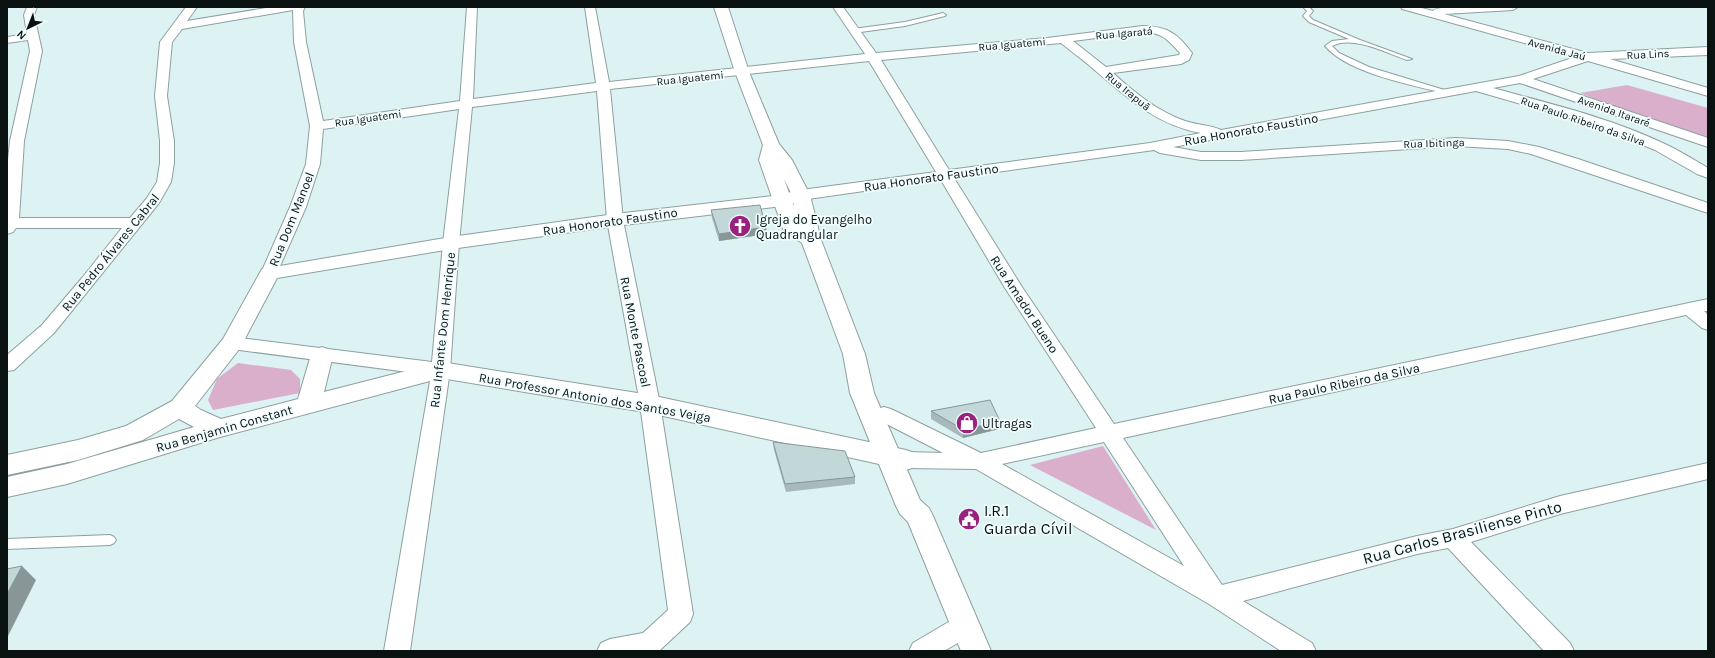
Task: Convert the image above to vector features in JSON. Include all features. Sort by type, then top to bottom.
[{"type":"street","points":[[32,7],[29,15],[36,51],[17,141],[9,226],[135,223]]},
{"type":"street","name":"Rua Pedro Álvares Cabral","points":[[7,365],[48,329],[154,200],[164,182],[167,163],[167,141],[161,96],[166,42],[192,7]]},
{"type":"street","points":[[177,26],[292,7]]},
{"type":"street","name":"Rua Dom Manoel","points":[[181,408],[232,343],[269,273],[298,207],[313,164],[317,126],[300,42],[298,11],[300,7]]},
{"type":"street","name":"Rua Infante Dom Henrique","points":[[397,651],[441,370],[450,243],[466,104],[472,7]]},
{"type":"street","name":"Rua Monte Pascoal","points":[[590,7],[603,86],[614,220],[650,404],[681,614],[650,643],[610,651]]},
{"type":"street","points":[[721,7],[742,72],[771,145],[783,160],[802,196],[811,240],[854,354],[862,393],[920,499],[920,516],[976,651]]},
{"type":"street","name":"Rua Amador Bueno","points":[[838,7],[853,31],[873,57],[1014,288],[1217,597]]},
{"type":"street","name":"Avenida Jaú","points":[[1406,7],[1708,92]]},
{"type":"street","points":[[1421,11],[1513,7]]},
{"type":"street","name":"Rua Igaratá","points":[[1063,39],[1142,29],[1155,29],[1168,33],[1186,53],[1185,57],[1181,60],[1104,72]]},
{"type":"street","points":[[7,40],[34,36]]},
{"type":"street","name":"Rua Iguatemi","points":[[317,126],[603,86],[873,57],[1063,39]]},
{"type":"street","name":"Rua Irapuã","points":[[1063,39],[1137,101],[1163,118],[1203,131],[1224,134]]},
{"type":"street","name":"Rua Lins","points":[[1588,57],[1708,51]]},
{"type":"street","name":"Rua Honorato Faustino","points":[[269,273],[450,243],[614,220],[782,200],[945,175],[1150,147],[1521,79],[1588,57]]},
{"type":"street","name":"Avenida Itararé","points":[[1521,79],[1708,143]]},
{"type":"street","name":"Rua Paulo Ribeiro da Silva","points":[[1476,87],[1619,130],[1660,148],[1708,174]]},
{"type":"street","name":"Rua Ibitinga","points":[[1150,147],[1201,156],[1241,156],[1440,142],[1477,142],[1508,145],[1534,150],[1580,164],[1708,208]]},
{"type":"street","points":[[771,145],[768,160],[793,228],[811,240]]},
{"type":"street","points":[[1699,307],[1708,324]]},
{"type":"street","name":"Rua Paulo Ribeiro da Silva","points":[[979,461],[1699,307]]},
{"type":"street","name":"Rua Professor Antonio dos Santos Veiga","points":[[232,343],[441,370],[650,404],[897,458],[979,461]]},
{"type":"street","points":[[854,354],[873,382],[897,458]]},
{"type":"street","points":[[309,404],[322,355]]},
{"type":"street","name":"Rua Benjamin Constant","points":[[7,486],[67,474],[220,428],[441,370]]},
{"type":"street","points":[[181,408],[192,416],[220,428]]},
{"type":"street","name":"Rua Benjamin Constant","points":[[7,465],[78,450],[134,433],[181,408]]},
{"type":"street","name":"Rua Professor Antonio dos Santos Veiga","points":[[884,414],[979,461],[1217,597],[1304,651]]},
{"type":"street","name":"Rua Carlos Brasiliense Pinto","points":[[1217,597],[1417,545],[1453,538],[1560,505],[1708,472]]},
{"type":"street","points":[[1453,538],[1561,651]]},
{"type":"street","points":[[922,651],[966,625]]},
{"type":"lane","points":[[1306,7],[1310,11],[1306,16],[1311,21],[1358,41],[1409,59]]},
{"type":"lane","points":[[853,31],[905,24],[943,15]]},
{"type":"lane","points":[[1358,41],[1337,42],[1328,46],[1345,60],[1371,71],[1448,92]]},
{"type":"lane","points":[[7,544],[110,540]]},
{"type":"shaded area","points":[[1627,85],[1708,108],[1708,139],[1634,114],[1580,93]]},
{"type":"shaded area","points":[[238,363],[291,370],[300,379],[300,393],[213,410],[208,400],[217,379]]},
{"type":"shaded area","points":[[1103,446],[1156,530],[1030,465]]},
{"type":"building","name":"Igreja do Evangelho Quadrangular","points":[[760,205],[766,227],[719,234],[711,210]]},
{"type":"building","points":[[990,400],[1000,421],[964,430],[931,411]]},
{"type":"building","points":[[773,442],[845,451],[855,477],[785,484]]},
{"type":"building","points":[[22,566],[7,594],[7,569]]},
{"type":"place","name":"Igreja do Evangelho Quadrangular","points":[[740,226]]},
{"type":"place","name":"Ultragas","points":[[967,423]]},
{"type":"place","name":"I.R.1 Guarda Cívil","points":[[969,519]]}]
